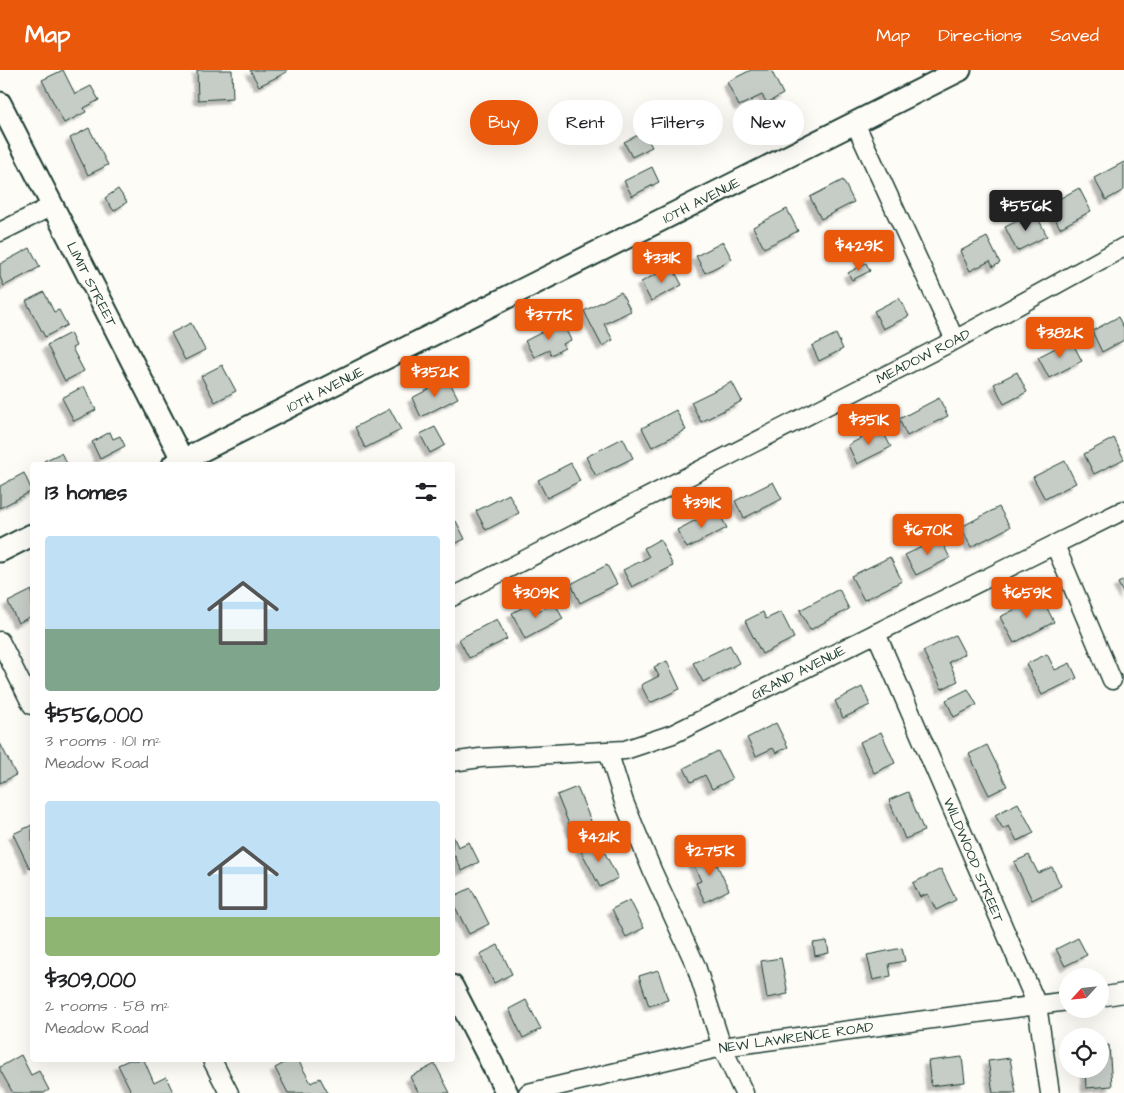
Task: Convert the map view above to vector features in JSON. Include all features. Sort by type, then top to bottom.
[{"type":"street","name":"10TH AVENUE","points":[[182,462],[960,70]]},
{"type":"street","name":"LIMIT STREET","points":[[0,103],[180,462]]},
{"type":"street","points":[[855,123],[955,340]]},
{"type":"street","points":[[0,232],[52,206]]},
{"type":"street","name":"MEADOW ROAD","points":[[455,595],[955,340],[1124,247]]},
{"type":"street","name":"GRAND AVENUE","points":[[455,762],[480,758],[625,750],[674,734],[1124,510]]},
{"type":"street","points":[[0,551],[30,536]]},
{"type":"street","points":[[1055,545],[1112,680]]},
{"type":"street","name":"WILDWOOD STREET","points":[[876,633],[1037,1005],[1050,1093]]},
{"type":"street","points":[[0,641],[30,701]]},
{"type":"street","points":[[608,751],[624,802],[652,870],[696,966],[722,1047],[744,1093]]},
{"type":"street","points":[[455,992],[507,1093]]},
{"type":"street","points":[[1109,996],[1124,993]]},
{"type":"street","name":"NEW LAWRENCE ROAD","points":[[528,1093],[722,1047],[1059,1002]]},
{"type":"street","points":[[213,1062],[229,1093]]},
{"type":"building","points":[[63,70],[75,94],[91,86],[99,100],[84,108],[86,112],[64,123],[42,80]]},
{"type":"building","points":[[197,70],[232,70],[233,98],[198,100]]},
{"type":"building","points":[[250,70],[286,70],[287,72],[259,86]]},
{"type":"building","points":[[751,70],[771,70],[783,94],[772,100],[765,100],[762,95],[752,100],[736,100],[727,82]]},
{"type":"building","points":[[89,128],[108,165],[88,175],[70,138]]},
{"type":"building","points":[[633,138],[633,145],[651,145],[652,147],[632,157],[624,142]]},
{"type":"building","points":[[1124,162],[1124,190],[1106,200],[1094,178]]},
{"type":"building","points":[[652,167],[659,182],[632,196],[624,181]]},
{"type":"building","points":[[843,180],[854,202],[821,219],[810,197]]},
{"type":"building","points":[[1079,188],[1091,211],[1060,228],[1048,205]]},
{"type":"building","points":[[118,189],[127,202],[114,211],[105,198]]},
{"type":"building","points":[[787,209],[798,231],[764,248],[753,227]]},
{"type":"building","points":[[1035,212],[1047,236],[1017,251],[1005,227]]},
{"type":"building","points":[[987,237],[1000,263],[993,267],[990,261],[970,271],[960,251]]},
{"type":"building","points":[[723,242],[732,259],[705,273],[696,256]]},
{"type":"building","points":[[30,248],[40,267],[4,286],[0,277],[0,264]]},
{"type":"building","points":[[866,263],[870,271],[852,280],[848,273]]},
{"type":"building","points":[[672,266],[682,285],[651,301],[641,282]]},
{"type":"building","points":[[44,292],[54,312],[59,310],[67,325],[45,337],[26,301]]},
{"type":"building","points":[[621,292],[631,311],[604,324],[613,340],[602,346],[584,311]]},
{"type":"building","points":[[899,298],[909,316],[883,329],[874,311]]},
{"type":"building","points":[[1118,317],[1124,328],[1124,340],[1102,352],[1092,331]]},
{"type":"building","points":[[562,322],[571,340],[563,344],[565,348],[551,355],[549,350],[534,357],[525,341]]},
{"type":"building","points":[[191,323],[205,350],[185,360],[171,333]]},
{"type":"building","points":[[70,333],[76,346],[72,348],[84,371],[65,381],[47,345]]},
{"type":"building","points":[[836,334],[843,349],[819,361],[812,346]]},
{"type":"building","points":[[1071,340],[1082,361],[1049,378],[1038,357]]},
{"type":"building","points":[[222,365],[236,391],[215,402],[201,376]]},
{"type":"building","points":[[1017,372],[1027,392],[1004,404],[994,384]]},
{"type":"building","points":[[448,379],[458,398],[421,417],[412,398]]},
{"type":"building","points":[[732,382],[742,401],[701,422],[691,402]]},
{"type":"building","points":[[84,386],[96,410],[74,421],[62,398]]},
{"type":"building","points":[[939,398],[948,416],[907,436],[899,419]]},
{"type":"building","points":[[390,409],[401,430],[365,448],[355,427]]},
{"type":"building","points":[[676,410],[686,430],[652,447],[642,428]]},
{"type":"building","points":[[435,427],[445,445],[430,453],[420,434]]},
{"type":"building","points":[[881,428],[891,447],[857,464],[848,445]]},
{"type":"building","points":[[110,432],[113,439],[120,436],[125,446],[100,459],[92,442]]},
{"type":"building","points":[[623,438],[633,458],[596,476],[586,457]]},
{"type":"building","points":[[1114,438],[1124,459],[1094,474],[1084,454]]},
{"type":"building","points":[[61,453],[66,462],[44,462]]},
{"type":"building","points":[[1065,461],[1076,483],[1045,499],[1033,477]]},
{"type":"building","points":[[571,463],[580,481],[547,498],[538,480]]},
{"type":"building","points":[[24,473],[30,486],[30,492],[0,508],[0,486]]},
{"type":"building","points":[[773,482],[782,499],[744,518],[735,501]]},
{"type":"building","points":[[509,494],[519,513],[486,530],[476,511]]},
{"type":"building","points":[[999,507],[1010,527],[971,547],[961,527]]},
{"type":"building","points":[[717,509],[727,528],[687,548],[677,530]]},
{"type":"building","points":[[455,522],[465,539],[455,544]]},
{"type":"building","points":[[940,538],[950,558],[916,575],[905,555]]},
{"type":"building","points":[[660,539],[673,566],[632,587],[623,570],[649,557],[644,548]]},
{"type":"building","points":[[890,557],[902,581],[864,600],[851,576]]},
{"type":"building","points":[[607,565],[617,584],[580,603],[571,584]]},
{"type":"building","points":[[1124,580],[1124,595],[1118,583]]},
{"type":"building","points":[[839,589],[849,609],[810,630],[800,610]]},
{"type":"building","points":[[30,591],[30,617],[18,623],[8,602]]},
{"type":"building","points":[[1041,596],[1054,622],[1014,643],[1000,617]]},
{"type":"building","points":[[555,603],[563,619],[525,639],[512,613],[529,604],[534,613]]},
{"type":"building","points":[[763,612],[766,619],[781,612],[794,638],[762,654],[745,621]]},
{"type":"building","points":[[497,619],[507,639],[469,658],[459,639]]},
{"type":"building","points":[[955,635],[965,654],[949,662],[958,681],[942,689],[923,651]]},
{"type":"building","points":[[730,645],[739,663],[703,682],[693,663]]},
{"type":"building","points":[[1047,654],[1055,670],[1070,663],[1077,678],[1042,695],[1026,664]]},
{"type":"building","points":[[667,661],[680,689],[650,703],[641,685],[659,676],[654,667]]},
{"type":"building","points":[[862,687],[870,705],[843,718],[835,701]]},
{"type":"building","points":[[968,689],[977,705],[954,717],[946,700]]},
{"type":"building","points":[[776,723],[788,747],[776,753],[773,748],[756,756],[747,738]]},
{"type":"building","points":[[881,732],[895,763],[874,773],[860,742]]},
{"type":"building","points":[[0,743],[16,775],[0,783]]},
{"type":"building","points":[[987,745],[1007,786],[989,795],[969,754]]},
{"type":"building","points":[[718,751],[732,779],[712,789],[705,775],[691,782],[684,768]]},
{"type":"building","points":[[577,787],[593,826],[573,834],[557,795]]},
{"type":"building","points":[[908,792],[924,831],[905,839],[889,800]]},
{"type":"building","points":[[1018,803],[1034,833],[1017,841],[1009,826],[1003,829],[995,815]]},
{"type":"building","points":[[30,826],[30,869],[13,834]]},
{"type":"building","points":[[455,840],[458,847],[469,842],[479,862],[462,871],[455,856]]},
{"type":"building","points":[[598,840],[618,878],[600,887],[580,849]]},
{"type":"building","points":[[711,852],[729,890],[705,902],[696,883],[701,881],[692,861]]},
{"type":"building","points":[[1029,855],[1038,873],[1052,867],[1061,886],[1032,900],[1014,862]]},
{"type":"building","points":[[941,869],[956,900],[936,910],[928,894],[920,897],[913,883]]},
{"type":"building","points":[[471,888],[489,924],[469,934],[455,907],[455,896]]},
{"type":"building","points":[[630,900],[644,928],[626,937],[612,909]]},
{"type":"building","points":[[1078,938],[1087,955],[1065,966],[1056,949]]},
{"type":"building","points":[[827,941],[829,953],[815,956],[813,943]]},
{"type":"building","points":[[498,945],[512,974],[494,983],[480,954]]},
{"type":"building","points":[[902,948],[905,961],[889,964],[891,976],[873,980],[867,955]]},
{"type":"building","points":[[781,958],[788,994],[767,998],[761,961]]},
{"type":"building","points":[[658,970],[668,1000],[649,1006],[639,976]]},
{"type":"building","points":[[526,1000],[541,1029],[523,1038],[509,1009]]},
{"type":"building","points":[[1109,1045],[1112,1086],[1086,1088],[1085,1078],[1109,1078]]},
{"type":"building","points":[[21,1055],[31,1075],[39,1071],[49,1090],[44,1093],[13,1093],[0,1067]]},
{"type":"building","points":[[962,1057],[965,1082],[931,1086],[928,1061]]},
{"type":"building","points":[[1010,1058],[1016,1093],[993,1093],[988,1061]]},
{"type":"building","points":[[125,1062],[145,1062],[154,1083],[166,1077],[173,1092],[132,1093],[118,1065]]},
{"type":"building","points":[[286,1062],[299,1062],[311,1083],[320,1078],[328,1093],[288,1093],[275,1068]]},
{"type":"building","points":[[435,1064],[450,1093],[419,1093],[410,1077]]}]
